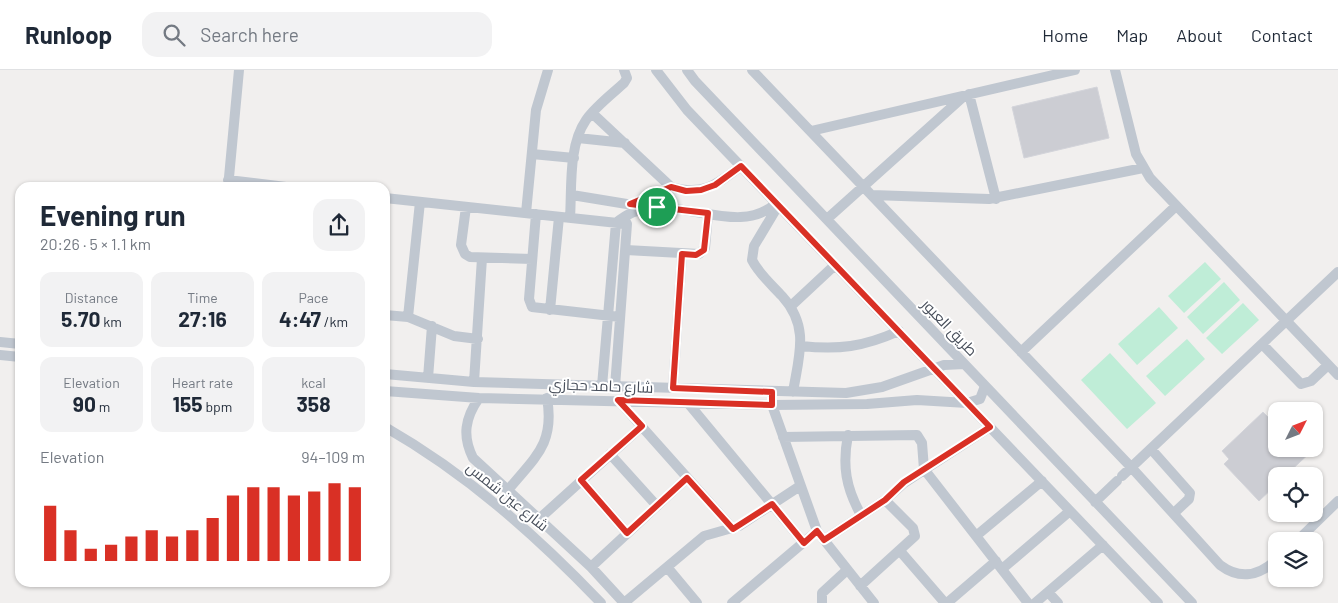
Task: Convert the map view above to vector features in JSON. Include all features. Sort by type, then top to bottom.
[{"type":"street","points":[[228,182],[239,70]]},
{"type":"street","points":[[548,70],[536,110],[532,154],[532,259],[529,303],[537,309],[620,317]]},
{"type":"street","points":[[550,310],[564,218],[572,189],[574,158],[578,138],[581,129],[592,112],[624,83],[627,75],[624,70]]},
{"type":"street","points":[[656,70],[687,110],[1158,603]]},
{"type":"street","name":"طريق العبور","points":[[687,70],[695,81],[1192,603]]},
{"type":"street","points":[[752,70],[1131,467],[1220,565],[1233,573],[1245,576],[1259,572],[1268,566]]},
{"type":"street","points":[[810,131],[1075,70]]},
{"type":"street","points":[[1116,70],[1136,154],[1143,168],[1176,206],[1338,375]]},
{"type":"street","points":[[827,219],[966,95]]},
{"type":"street","points":[[966,95],[996,199]]},
{"type":"street","points":[[592,112],[671,187],[686,191],[701,190],[715,185],[741,166]]},
{"type":"street","points":[[578,138],[625,144]]},
{"type":"street","points":[[532,154],[574,158]]},
{"type":"street","points":[[872,195],[975,200],[996,199],[1143,168]]},
{"type":"street","points":[[630,204],[671,187]]},
{"type":"street","points":[[572,189],[599,198],[646,207],[748,218],[777,204]]},
{"type":"street","points":[[390,199],[564,218],[622,222],[646,207]]},
{"type":"street","points":[[408,317],[420,202]]},
{"type":"street","points":[[777,204],[754,246],[752,260],[791,306],[798,318],[801,332],[793,392]]},
{"type":"street","points":[[466,206],[462,249],[467,256],[532,259]]},
{"type":"street","points":[[1021,352],[1176,206]]},
{"type":"street","points":[[626,250],[696,255],[704,250],[708,213]]},
{"type":"street","points":[[615,387],[626,250],[622,222]]},
{"type":"street","points":[[602,386],[608,316],[622,222]]},
{"type":"street","points":[[673,388],[682,254]]},
{"type":"street","points":[[474,382],[482,258]]},
{"type":"street","points":[[791,306],[835,265]]},
{"type":"street","points":[[1096,502],[1338,272]]},
{"type":"street","points":[[390,315],[408,317],[454,336],[478,339]]},
{"type":"street","points":[[428,378],[432,326]]},
{"type":"street","points":[[800,346],[826,349],[851,348],[876,342],[899,331]]},
{"type":"street","points":[[0,342],[15,344]]},
{"type":"street","points":[[1262,344],[1301,384],[1311,381],[1328,365]]},
{"type":"street","points":[[0,355],[15,356]]},
{"type":"street","name":"شارع حامد حجازي","points":[[390,374],[474,382],[846,393],[864,391],[900,382],[934,369],[964,364]]},
{"type":"street","points":[[967,403],[980,399],[985,386]]},
{"type":"street","name":"شارع حامد حجازي","points":[[390,391],[479,398],[547,398],[772,405],[867,404],[917,400],[967,403]]},
{"type":"street","points":[[772,392],[772,405],[817,531],[874,603]]},
{"type":"street","name":"شارع عين شمس","points":[[479,398],[466,422],[465,434],[473,458],[591,567],[624,603]]},
{"type":"street","points":[[508,490],[546,440],[550,417],[547,398]]},
{"type":"street","points":[[618,400],[733,529]]},
{"type":"street","points":[[688,403],[804,543]]},
{"type":"street","points":[[539,519],[642,426]]},
{"type":"street","points":[[824,540],[885,500],[904,482],[990,427]]},
{"type":"street","name":"شارع عين شمس","points":[[390,430],[464,478],[512,516],[558,558],[601,603]]},
{"type":"street","points":[[783,437],[917,435],[922,443],[924,470],[1028,603]]},
{"type":"street","points":[[848,436],[844,456],[845,477],[851,497],[861,515]]},
{"type":"street","points":[[1151,449],[1190,493],[1189,499],[1174,513]]},
{"type":"street","points":[[610,454],[657,506]]},
{"type":"street","points":[[591,567],[687,478]]},
{"type":"street","points":[[581,480],[627,533]]},
{"type":"street","points":[[976,536],[1042,481]]},
{"type":"street","points":[[624,603],[704,536],[733,529],[800,486]]},
{"type":"street","points":[[860,586],[914,539],[914,531],[885,500]]},
{"type":"street","points":[[1306,532],[1338,501]]},
{"type":"street","points":[[900,551],[946,603],[1070,511]]},
{"type":"street","points":[[732,603],[817,531]]},
{"type":"street","points":[[1035,603],[1103,545]]},
{"type":"street","points":[[666,567],[697,603]]},
{"type":"street","points":[[822,603],[822,593],[847,570]]},
{"type":"street","points":[[1048,592],[1058,603]]},
{"type":"green space","points":[[1205,262],[1221,279],[1184,313],[1168,296]]},
{"type":"green space","points":[[1224,282],[1240,300],[1203,334],[1187,317]]},
{"type":"green space","points":[[1243,303],[1259,320],[1222,354],[1206,338]]},
{"type":"green space","points":[[1159,307],[1178,328],[1137,365],[1118,344]]},
{"type":"green space","points":[[1187,339],[1205,359],[1165,396],[1146,376]]},
{"type":"green space","points":[[1110,353],[1156,403],[1127,429],[1081,380]]},
{"type":"building","points":[[1097,87],[1109,138],[1024,158],[1012,107]]},
{"type":"building","points":[[1263,412],[1268,417],[1268,458],[1304,458],[1295,467],[1268,467],[1268,493],[1259,501],[1224,464],[1229,459],[1222,451]]},
{"type":"route","points":[[741,166],[990,427],[904,482],[885,500],[824,540],[817,531],[804,543],[772,504],[733,529],[687,478],[627,533],[581,480],[642,426],[618,400],[772,405],[772,392],[673,388],[682,254],[696,255],[704,250],[708,213],[657,207],[630,204],[671,187],[686,191],[701,190],[715,185],[741,166]]}]
